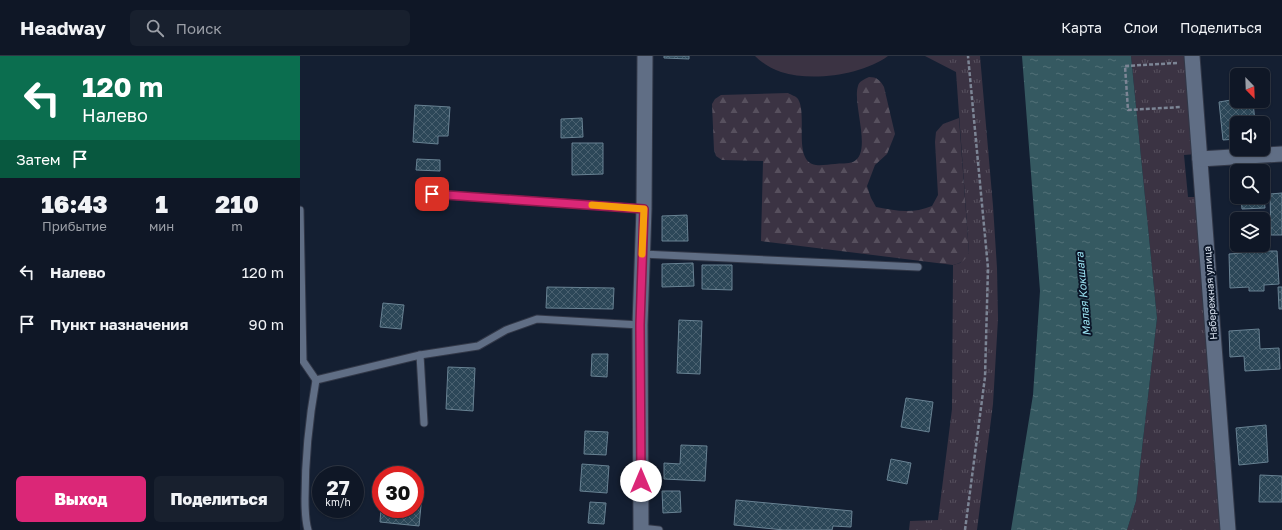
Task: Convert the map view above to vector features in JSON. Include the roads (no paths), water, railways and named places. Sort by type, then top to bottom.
[{"type":"street","points":[[641,529],[640,325],[644,209],[645,56]]},
{"type":"street","name":"Набережная улица","points":[[1192,56],[1228,530]]},
{"type":"street","points":[[1200,159],[1282,154]]},
{"type":"lane","points":[[432,194],[644,209]]},
{"type":"lane","points":[[300,210],[303,361],[316,380],[312,405],[305,486],[306,523],[308,530]]},
{"type":"lane","points":[[642,254],[918,266]]},
{"type":"lane","points":[[316,380],[420,355],[478,346],[506,330],[537,319],[640,325]]},
{"type":"lane","points":[[420,355],[424,422]]},
{"type":"lane","points":[[641,529],[660,530]]},
{"type":"water","name":"Малая Кокшага","points":[[1022,56],[1131,56],[1157,318],[1136,501],[1127,530],[1011,530],[1033,395],[1040,291]]}]
